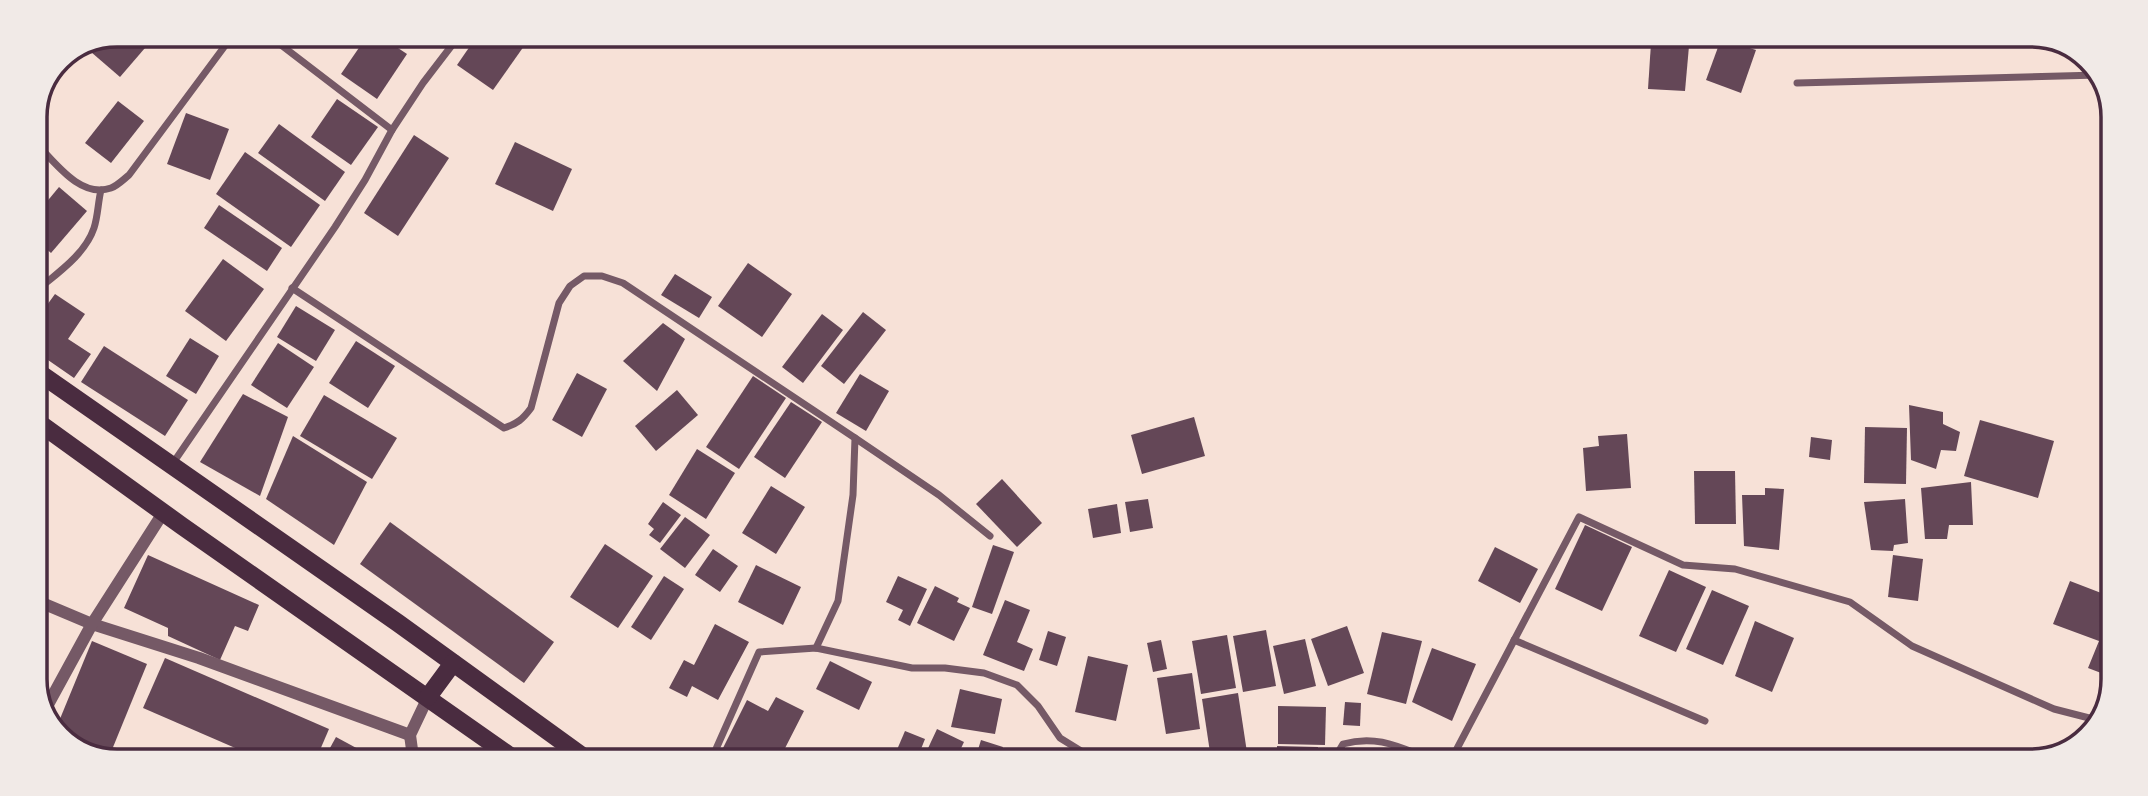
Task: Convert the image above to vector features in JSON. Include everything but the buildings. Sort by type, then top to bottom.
[{"type":"highway","points":[[47,378],[572,749]]},
{"type":"highway","points":[[47,429],[500,749]]},
{"type":"highway","points":[[428,698],[453,663]]},
{"type":"street","points":[[47,154],[78,184],[94,190],[112,188],[129,175],[224,47]]},
{"type":"street","points":[[284,47],[392,130]]},
{"type":"street","points":[[171,466],[335,227],[392,130],[451,47]]},
{"type":"street","points":[[1797,83],[2086,75]]},
{"type":"street","points":[[47,283],[76,256],[94,229],[101,190]]},
{"type":"street","points":[[292,288],[504,428],[524,418],[531,408],[559,303],[569,286],[584,276],[602,276],[623,283],[939,495],[990,536]]},
{"type":"street","points":[[816,648],[838,601],[853,495],[855,438]]},
{"type":"street","points":[[51,699],[92,624],[163,513]]},
{"type":"street","points":[[1457,749],[1579,517],[1683,565],[1735,569],[1850,602],[1912,646],[2054,709],[2088,718]]},
{"type":"street","points":[[47,605],[92,624],[199,659],[410,735]]},
{"type":"street","points":[[1514,640],[1705,721]]},
{"type":"street","points":[[716,749],[759,652],[816,648],[912,668],[945,668],[985,673],[1017,685],[1038,706],[1060,738],[1078,749]]},
{"type":"street","points":[[412,749],[410,735],[428,698]]},
{"type":"street","points":[[1340,749],[1343,744],[1362,738],[1386,742],[1404,749]]}]
